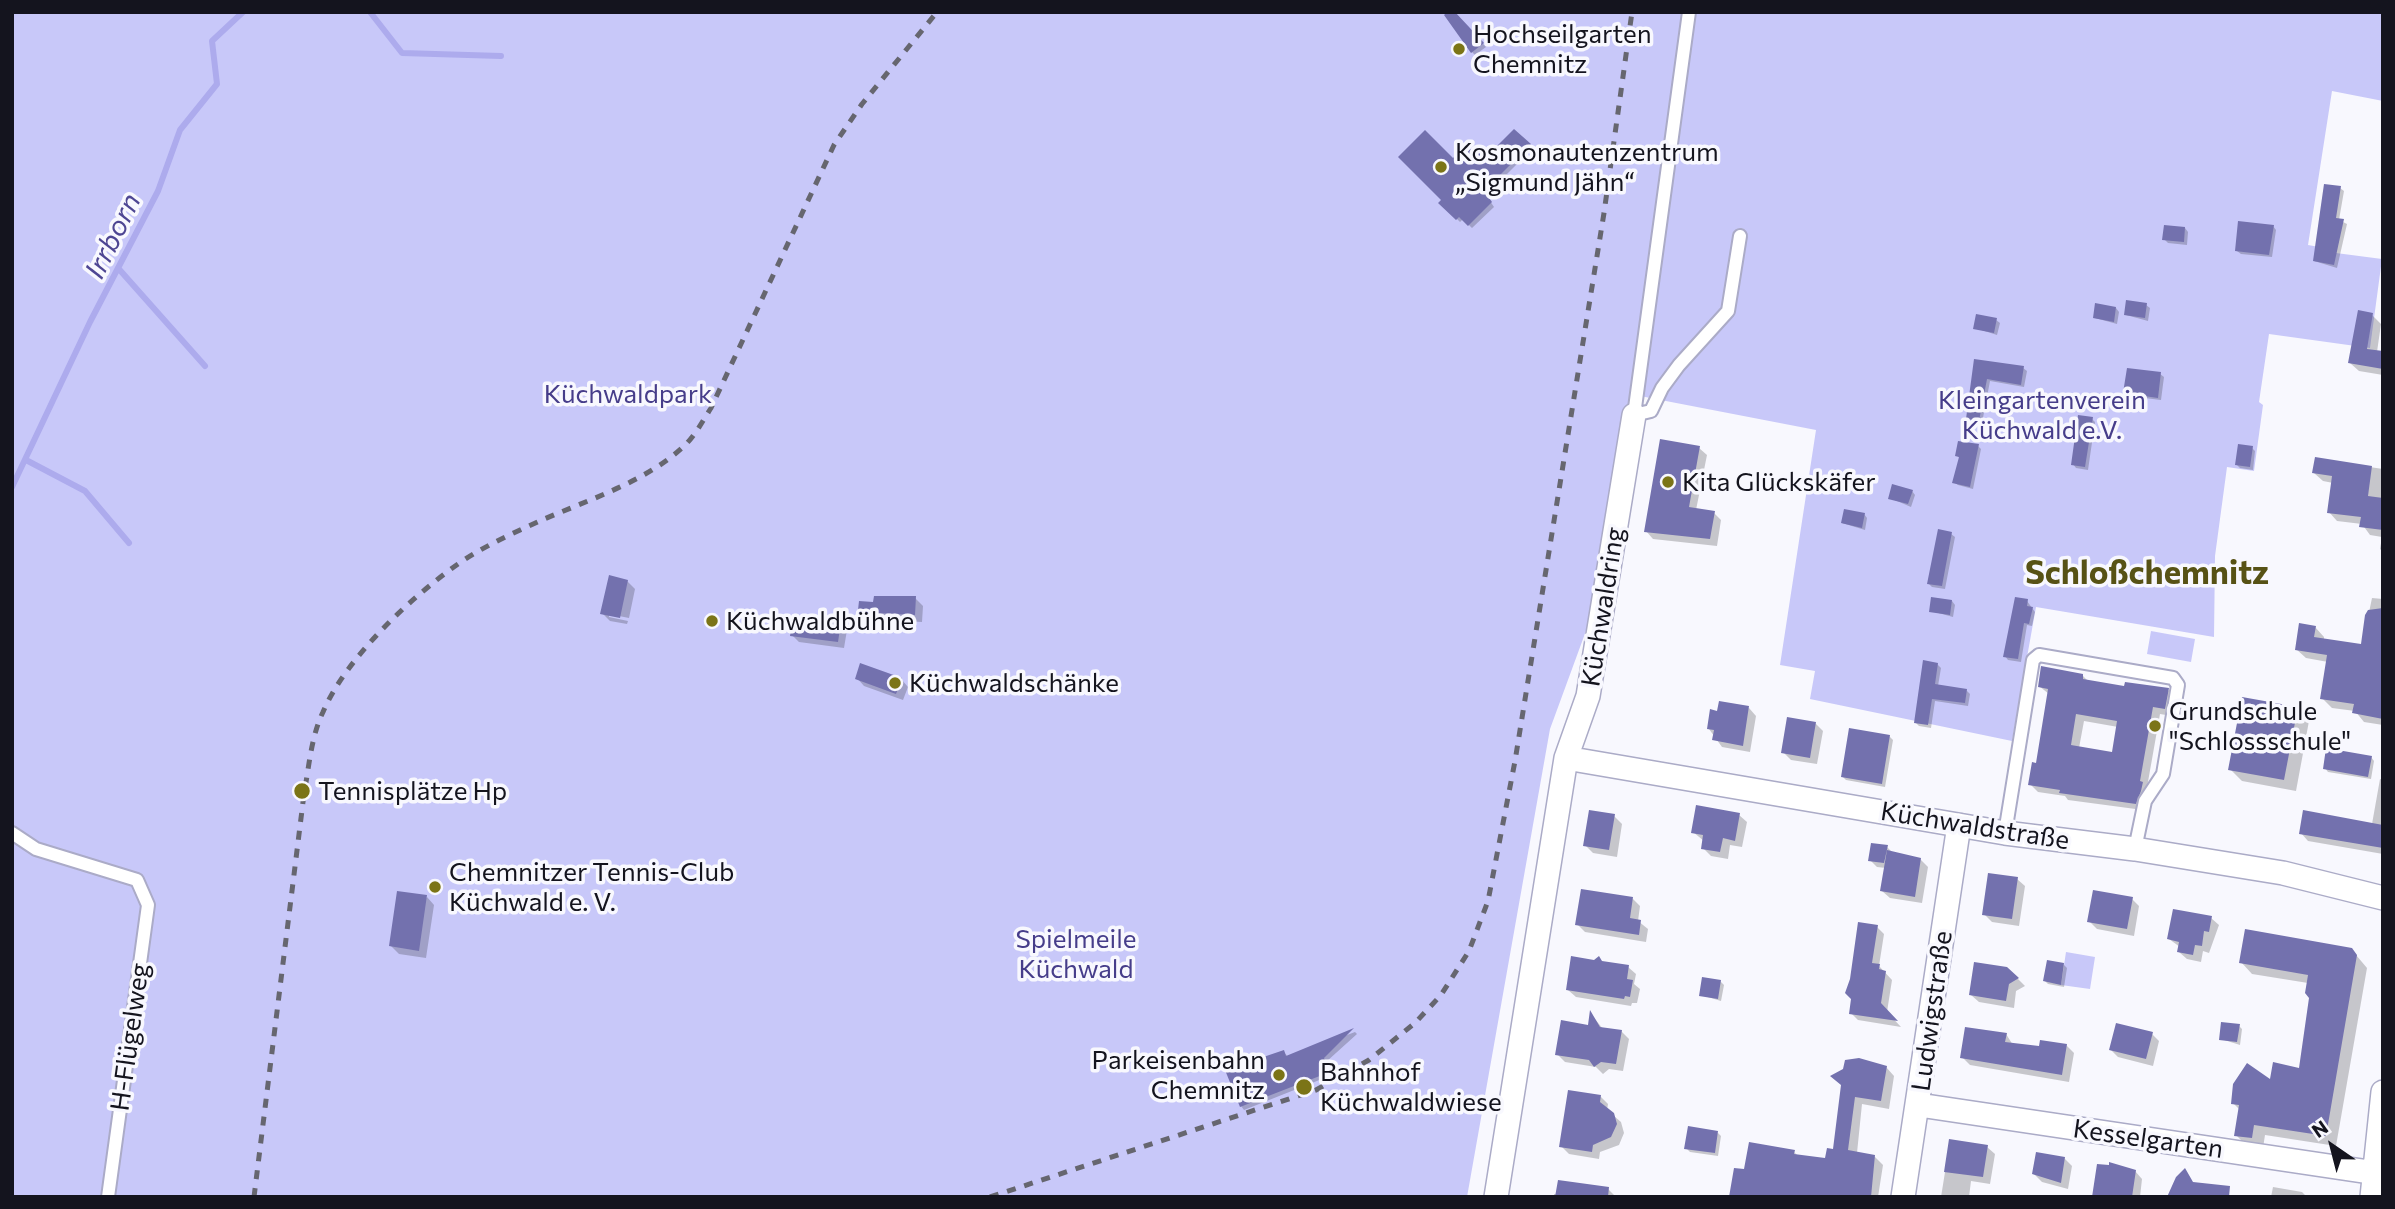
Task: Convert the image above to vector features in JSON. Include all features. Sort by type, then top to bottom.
[{"type":"street","name":"Küchwaldring","points":[[1496,1197],[1566,758],[1588,696],[1634,415]]},
{"type":"street","name":"Küchwaldstraße","points":[[1566,758],[1955,825],[2135,849],[2283,873],[2383,898]]},
{"type":"street","name":"Ludwigstraße","points":[[1903,1197],[1919,1105],[1955,825]]},
{"type":"street","points":[[2372,1197],[2383,1092]]},
{"type":"street","name":"Kesselgarten","points":[[1919,1105],[2376,1173]]},
{"type":"lane","name":"Küchwaldring","points":[[1634,415],[1689,12]]},
{"type":"lane","points":[[1634,415],[1651,411],[1662,388],[1679,365],[1728,311],[1740,236]]},
{"type":"lane","points":[[2005,833],[2033,660],[2039,654],[2173,678],[2178,685],[2163,774],[2145,801],[2135,849]]},
{"type":"lane","name":"H-Flügelweg","points":[[12,833],[46,853],[137,880],[148,905],[108,1197]]},
{"type":"green space","name":"Küchwaldpark","points":[[12,12],[2383,12],[2383,101],[2332,91],[2308,245],[2336,250],[2336,253],[2382,259],[2370,348],[2269,334],[2259,402],[2263,405],[2254,471],[2227,467],[2215,556],[2214,637],[2036,607],[2012,741],[1810,699],[1815,671],[1780,665],[1816,430],[1640,396],[1594,609],[1550,729],[1467,1197],[12,1197]]},
{"type":"green space","points":[[2151,631],[2195,639],[2191,662],[2147,654]]},
{"type":"green space","points":[[2066,952],[2095,957],[2090,989],[2061,985]]},
{"type":"building","points":[[1447,12],[1455,12],[1484,43],[1471,53],[1444,15]]},
{"type":"building","points":[[1514,129],[1531,144],[1484,191],[1492,202],[1468,226],[1459,217],[1456,220],[1438,203],[1441,200],[1398,157],[1425,130],[1453,158],[1462,149],[1478,149],[1486,157]]},
{"type":"building","points":[[2324,184],[2341,186],[2336,218],[2344,219],[2334,265],[2313,261]]},
{"type":"building","points":[[2238,221],[2274,225],[2269,255],[2235,251]]},
{"type":"building","points":[[2164,225],[2185,227],[2184,242],[2162,240]]},
{"type":"building","points":[[2126,300],[2147,303],[2145,318],[2124,315]]},
{"type":"building","points":[[2095,303],[2116,307],[2114,322],[2093,318]]},
{"type":"building","points":[[2358,310],[2373,313],[2367,349],[2383,351],[2383,369],[2348,363]]},
{"type":"building","points":[[1976,314],[1997,318],[1994,333],[1973,329]]},
{"type":"building","points":[[1974,359],[2024,366],[2021,385],[1987,379],[1979,421],[1966,419]]},
{"type":"building","points":[[2127,368],[2161,372],[2158,398],[2123,393]]},
{"type":"building","points":[[2078,415],[2093,417],[2085,467],[2071,465]]},
{"type":"building","name":"Kita Glückskäfer","points":[[1660,439],[1700,446],[1689,507],[1715,511],[1710,539],[1644,532]]},
{"type":"building","points":[[1958,441],[1979,444],[1970,487],[1952,483],[1959,457],[1955,456]]},
{"type":"building","points":[[2238,444],[2253,446],[2250,467],[2235,465]]},
{"type":"building","points":[[2315,457],[2372,466],[2368,496],[2383,498],[2383,530],[2359,527],[2361,517],[2327,513],[2332,476],[2312,473]]},
{"type":"building","points":[[1892,484],[1913,490],[1908,504],[1888,499]]},
{"type":"building","points":[[1844,509],[1865,513],[1862,528],[1841,523]]},
{"type":"building","points":[[1938,529],[1952,532],[1942,586],[1927,584]]},
{"type":"building","points":[[609,575],[628,580],[620,618],[600,614]]},
{"type":"building","points":[[874,596],[916,596],[915,615],[878,613],[877,622],[857,619],[859,601],[873,602]]},
{"type":"building","points":[[1931,597],[1952,600],[1950,615],[1929,612]]},
{"type":"building","points":[[2015,597],[2028,599],[2027,606],[2033,607],[2029,624],[2024,623],[2018,659],[2003,657]]},
{"type":"building","points":[[2383,608],[2383,719],[2352,713],[2354,704],[2320,699],[2327,655],[2295,650],[2299,623],[2316,626],[2314,637],[2361,644],[2368,610]]},
{"type":"building","points":[[793,616],[841,622],[838,642],[790,636]]},
{"type":"building","points":[[1923,660],[1938,663],[1935,684],[1967,689],[1965,703],[1932,699],[1928,725],[1914,723]]},
{"type":"building","points":[[860,663],[902,678],[896,694],[855,679]]},
{"type":"building","points":[[2041,666],[2083,674],[2083,679],[2124,686],[2125,682],[2169,688],[2165,709],[2153,707],[2140,781],[2143,782],[2136,804],[2059,793],[2060,790],[2028,785],[2032,762],[2036,763],[2048,689],[2038,687]],"holes":[[[2076,714],[2117,721],[2112,752],[2071,745]]]},
{"type":"building","points":[[2242,697],[2298,707],[2284,780],[2228,770]]},
{"type":"building","points":[[1719,701],[1749,706],[1743,746],[1712,740],[1714,730],[1707,729],[1710,709],[1717,711]]},
{"type":"building","points":[[1787,717],[1816,722],[1810,758],[1781,753]]},
{"type":"building","points":[[1849,728],[1890,735],[1882,784],[1841,777]]},
{"type":"building","points":[[2326,748],[2372,756],[2368,777],[2323,769]]},
{"type":"building","points":[[1696,805],[1740,813],[1735,841],[1723,838],[1720,852],[1701,849],[1703,835],[1691,833]]},
{"type":"building","points":[[1589,810],[1615,814],[1609,850],[1583,846]]},
{"type":"building","points":[[2303,810],[2383,825],[2383,848],[2299,834]]},
{"type":"building","points":[[1871,843],[1888,845],[1884,863],[1868,861]]},
{"type":"building","points":[[1887,850],[1921,858],[1915,897],[1880,891]]},
{"type":"building","points":[[1988,873],[2018,877],[2012,919],[1982,915]]},
{"type":"building","points":[[1581,889],[1633,897],[1630,918],[1641,920],[1639,935],[1575,925]]},
{"type":"building","points":[[2093,890],[2133,897],[2127,929],[2087,922]]},
{"type":"building","points":[[397,891],[427,895],[419,951],[389,946]]},
{"type":"building","points":[[2173,909],[2212,916],[2209,932],[2204,931],[2202,946],[2195,945],[2193,955],[2177,952],[2179,942],[2167,939]]},
{"type":"building","points":[[1858,922],[1878,925],[1872,963],[1880,964],[1879,969],[1886,971],[1881,1003],[1898,1021],[1849,1014],[1851,999],[1845,993],[1850,979]]},
{"type":"building","points":[[2245,929],[2352,948],[2357,955],[2326,1136],[2254,1125],[2252,1138],[2234,1136],[2239,1105],[2231,1104],[2233,1084],[2247,1063],[2270,1079],[2273,1062],[2299,1068],[2309,998],[2305,993],[2308,975],[2239,963]]},
{"type":"building","points":[[1571,956],[1594,960],[1599,956],[1602,961],[1629,965],[1627,979],[1633,980],[1630,997],[1625,996],[1624,999],[1566,990]]},
{"type":"building","points":[[2047,960],[2064,963],[2061,985],[2043,981]]},
{"type":"building","points":[[1974,962],[2007,967],[2019,978],[2009,984],[2006,1001],[1969,995]]},
{"type":"building","points":[[1702,977],[1721,980],[1718,999],[1699,996]]},
{"type":"building","points":[[1590,1010],[1600,1027],[1622,1030],[1616,1064],[1601,1062],[1594,1067],[1589,1060],[1555,1055],[1561,1020],[1588,1025]]},
{"type":"building","points":[[2221,1022],[2240,1024],[2237,1042],[2219,1040]]},
{"type":"building","points":[[2116,1023],[2153,1032],[2146,1059],[2109,1050]]},
{"type":"building","points":[[1965,1027],[2007,1033],[2005,1042],[2039,1046],[2040,1040],[2067,1044],[2062,1075],[1960,1058]]},
{"type":"building","name":"Parkeisenbahn Chemnitz","points":[[1354,1028],[1324,1058],[1330,1072],[1240,1107],[1225,1070],[1284,1050],[1286,1056]]},
{"type":"building","points":[[1859,1058],[1887,1066],[1881,1101],[1855,1097],[1848,1150],[1875,1155],[1871,1197],[1729,1197],[1734,1168],[1744,1169],[1749,1142],[1795,1150],[1794,1154],[1825,1158],[1827,1148],[1833,1149],[1841,1085],[1830,1076],[1843,1069],[1845,1060]]},
{"type":"building","points":[[1568,1090],[1601,1095],[1600,1102],[1614,1113],[1617,1124],[1611,1137],[1593,1145],[1592,1152],[1559,1147]]},
{"type":"building","points":[[1688,1126],[1718,1131],[1715,1153],[1684,1149]]},
{"type":"building","points":[[1949,1139],[1988,1145],[1983,1177],[1944,1172]]},
{"type":"building","points":[[2036,1152],[2065,1157],[2061,1183],[2032,1174]]},
{"type":"building","points":[[2109,1162],[2136,1170],[2132,1197],[2092,1197],[2097,1164],[2109,1165]]},
{"type":"building","points":[[2185,1168],[2193,1182],[2230,1186],[2229,1197],[2167,1197],[2176,1177]]},
{"type":"building","points":[[1558,1180],[1609,1187],[1608,1197],[1555,1197]]},
{"type":"waterway","name":"Irrborn","points":[[12,487],[90,322],[158,191],[180,130],[217,84],[212,41],[243,12]]},
{"type":"waterway","points":[[370,12],[402,53],[501,56]]},
{"type":"waterway","points":[[118,268],[205,366]]},
{"type":"waterway","points":[[26,460],[85,491],[129,543]]},
{"type":"railway","points":[[254,1197],[304,794],[316,732],[333,692],[381,630],[458,564],[510,535],[634,480],[668,459],[687,443],[711,408],[834,145],[862,104],[937,12]]},
{"type":"railway","points":[[990,1197],[1316,1090],[1369,1060],[1415,1023],[1441,995],[1469,951],[1488,901],[1515,761],[1604,213],[1632,12]]},
{"type":"place","name":"Hochseilgarten Chemnitz","points":[[1459,49]]},
{"type":"place","name":"Kosmonautenzentrum „Sigmund Jähn“","points":[[1441,167]]},
{"type":"place","name":"Kita Glückskäfer","points":[[1668,482]]},
{"type":"place","name":"Küchwaldbühne","points":[[712,621]]},
{"type":"place","name":"Küchwaldschänke","points":[[895,683]]},
{"type":"place","name":"Grundschule \"Schlossschule\"","points":[[2155,726]]},
{"type":"place","name":"Tennisplätze Hp","points":[[302,791]]},
{"type":"place","name":"Chemnitzer Tennis-Club Küchwald e. V.","points":[[435,887]]},
{"type":"place","name":"Parkeisenbahn Chemnitz","points":[[1279,1075]]},
{"type":"place","name":"Bahnhof Küchwaldwiese","points":[[1304,1087]]},
{"type":"district","name":"Schloßchemnitz","points":[[2147,573]]},
{"type":"park label","name":"Kleingartenverein Küchwald e.V.","points":[[2042,415]]},
{"type":"park label","name":"Spielmeile Küchwald","points":[[1076,954]]}]
